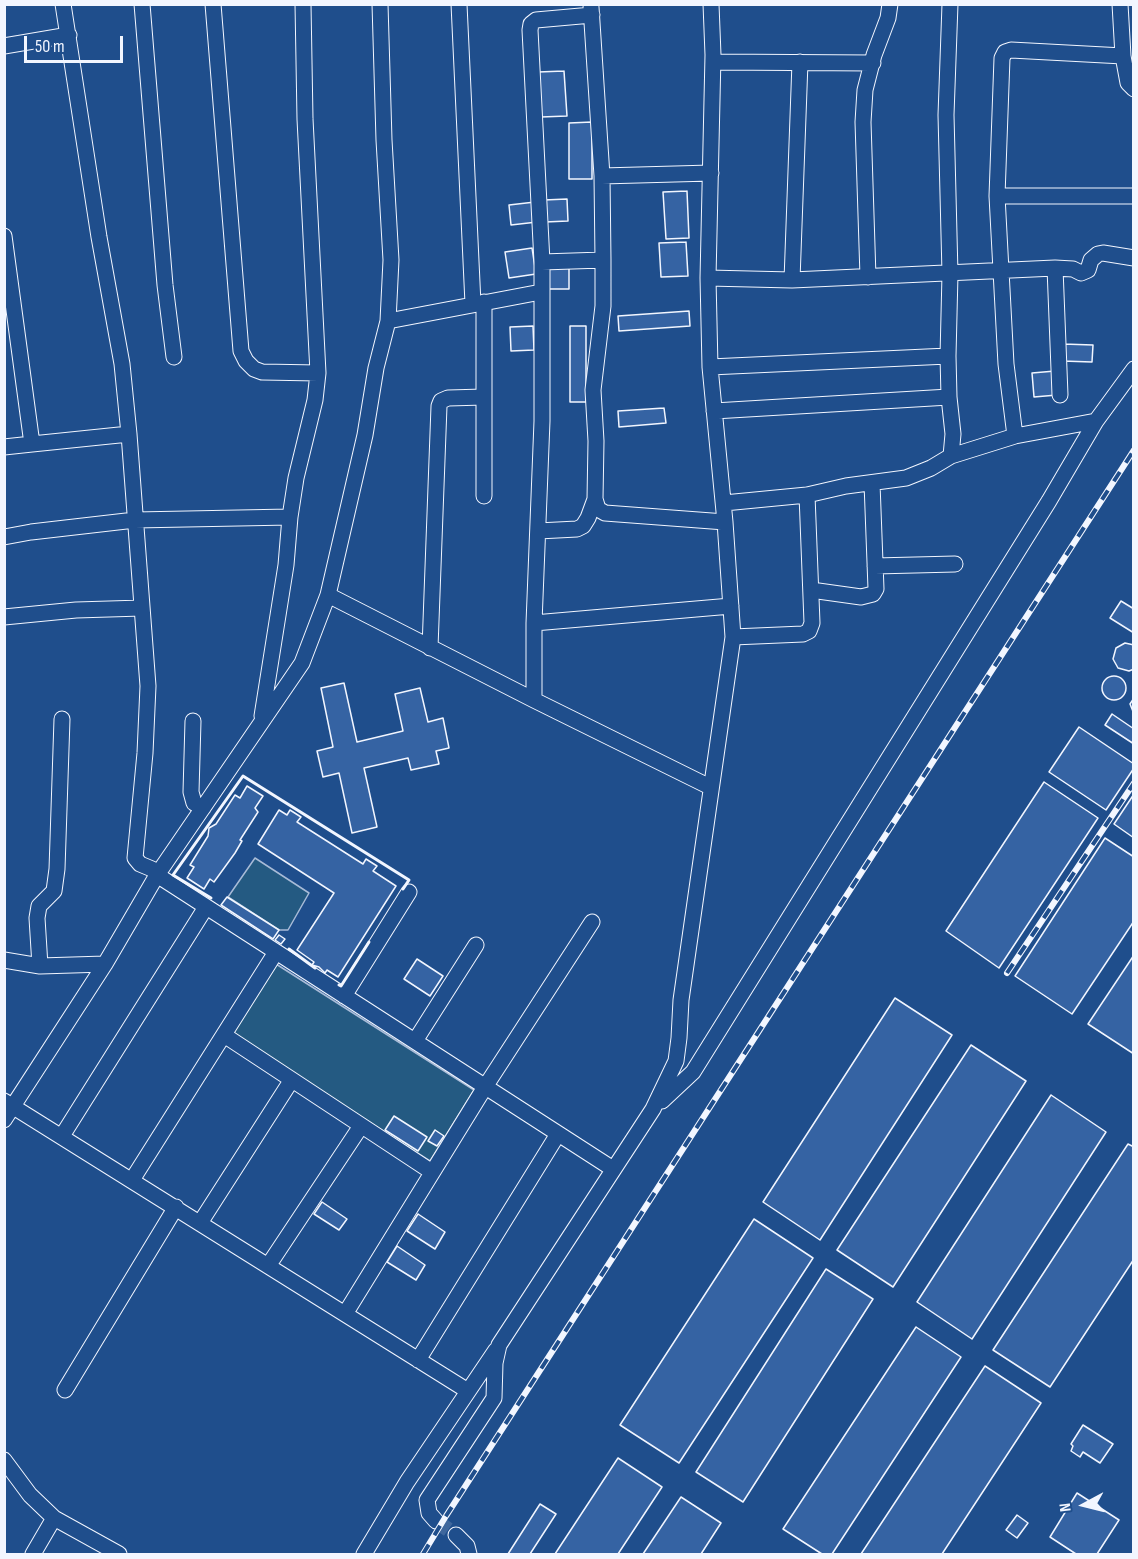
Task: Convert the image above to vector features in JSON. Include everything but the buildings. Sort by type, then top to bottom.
[{"type":"street","points":[[63,4],[99,237],[122,364],[129,434],[148,686],[145,753],[135,858],[140,864],[152,869],[157,875],[211,906],[345,996],[613,1169]]},
{"type":"street","points":[[142,4],[164,273],[174,357]]},
{"type":"street","points":[[213,4],[241,351],[246,361],[254,369],[262,372],[318,373]]},
{"type":"street","points":[[262,722],[286,565],[296,478],[315,400],[318,373],[305,119],[303,4]]},
{"type":"street","points":[[4,1120],[10,1103],[105,964],[157,875],[302,663],[328,595],[365,435],[376,368],[388,321],[391,260],[384,140],[380,4]]},
{"type":"street","points":[[459,4],[484,397],[484,496]]},
{"type":"street","points":[[364,1554],[407,1482],[653,1109],[676,1061],[681,1000],[733,637],[724,503],[710,367],[708,278],[713,62],[711,4]]},
{"type":"street","points":[[868,277],[863,122],[866,90],[888,18],[890,4]]},
{"type":"street","points":[[950,4],[946,115],[950,274],[948,356],[953,434],[951,456]]},
{"type":"street","points":[[1120,4],[1123,56],[1128,83],[1134,89]]},
{"type":"street","points":[[534,700],[534,623],[542,422],[542,262],[530,30],[531,24],[536,20],[591,10],[602,176],[603,306],[593,390],[596,441],[595,499],[598,509],[605,513],[725,522]]},
{"type":"street","points":[[4,46],[69,35]]},
{"type":"street","points":[[1015,436],[1006,364],[996,196],[1002,58],[1005,52],[1018,51],[1123,56]]},
{"type":"street","points":[[713,62],[873,63]]},
{"type":"street","points":[[792,280],[800,62]]},
{"type":"street","points":[[602,176],[711,173]]},
{"type":"street","points":[[996,196],[1134,196]]},
{"type":"street","points":[[4,236],[32,444]]},
{"type":"street","points":[[708,278],[792,280],[1055,268],[1085,272],[1093,256],[1103,253],[1134,258]]},
{"type":"street","points":[[542,262],[603,260]]},
{"type":"street","points":[[1055,268],[1060,395]]},
{"type":"street","points":[[388,321],[541,292]]},
{"type":"street","points":[[710,367],[948,356]]},
{"type":"street","points":[[653,1109],[693,1072],[1096,421],[1134,369]]},
{"type":"street","points":[[430,648],[439,406],[441,401],[448,399],[484,397]]},
{"type":"street","points":[[714,411],[949,397]]},
{"type":"street","points":[[724,503],[807,495],[846,486],[906,478],[931,468],[951,456],[1015,436],[1096,421]]},
{"type":"street","points":[[4,447],[129,434]]},
{"type":"street","points":[[811,590],[868,597],[876,589],[872,483]]},
{"type":"street","points":[[733,637],[802,634],[809,631],[812,623],[807,495]]},
{"type":"street","points":[[537,531],[577,530],[588,518],[595,499]]},
{"type":"street","points":[[4,537],[135,520],[290,517]]},
{"type":"street","points":[[875,566],[955,564]]},
{"type":"street","points":[[328,595],[710,787]]},
{"type":"street","points":[[534,623],[730,606]]},
{"type":"street","points":[[4,617],[76,610],[142,608]]},
{"type":"street","points":[[40,966],[37,918],[39,906],[54,891],[56,881],[62,719]]},
{"type":"street","points":[[193,721],[191,792],[195,803],[203,808]]},
{"type":"street","points":[[345,996],[409,892]]},
{"type":"street","points":[[62,1136],[211,906]]},
{"type":"street","points":[[345,1314],[485,1087],[592,922]]},
{"type":"street","points":[[415,1041],[476,945]]},
{"type":"street","points":[[132,1180],[224,1035],[281,952]]},
{"type":"street","points":[[4,960],[40,966],[105,964]]},
{"type":"street","points":[[224,1035],[432,1172]]},
{"type":"street","points":[[200,1223],[291,1081]]},
{"type":"street","points":[[10,1103],[468,1391]]},
{"type":"street","points":[[268,1266],[361,1126]]},
{"type":"street","points":[[418,1360],[558,1134]]},
{"type":"street","points":[[65,1390],[176,1207]]},
{"type":"street","points":[[436,1521],[429,1513],[427,1500],[494,1398],[495,1363],[499,1345]]},
{"type":"street","points":[[4,1460],[30,1495],[54,1518],[119,1554]]},
{"type":"street","points":[[33,1554],[54,1518]]},
{"type":"street","points":[[456,1534],[465,1543],[469,1554]]},
{"type":"shaded area","points":[[255,858],[309,893],[288,930],[279,930],[228,897]]},
{"type":"shaded area","points":[[276,964],[474,1090],[430,1161],[232,1035]]},
{"type":"tunnel","points":[[436,1521],[456,1535]]},
{"type":"railway","points":[[423,1554],[1134,450]]},
{"type":"railway","points":[[1007,973],[1134,783]]},
{"type":"wall","points":[[211,898],[173,875],[243,776],[409,880],[403,889]]},
{"type":"wall","points":[[339,985],[341,986],[369,942]]},
{"type":"wall","points":[[289,949],[315,968]]}]
